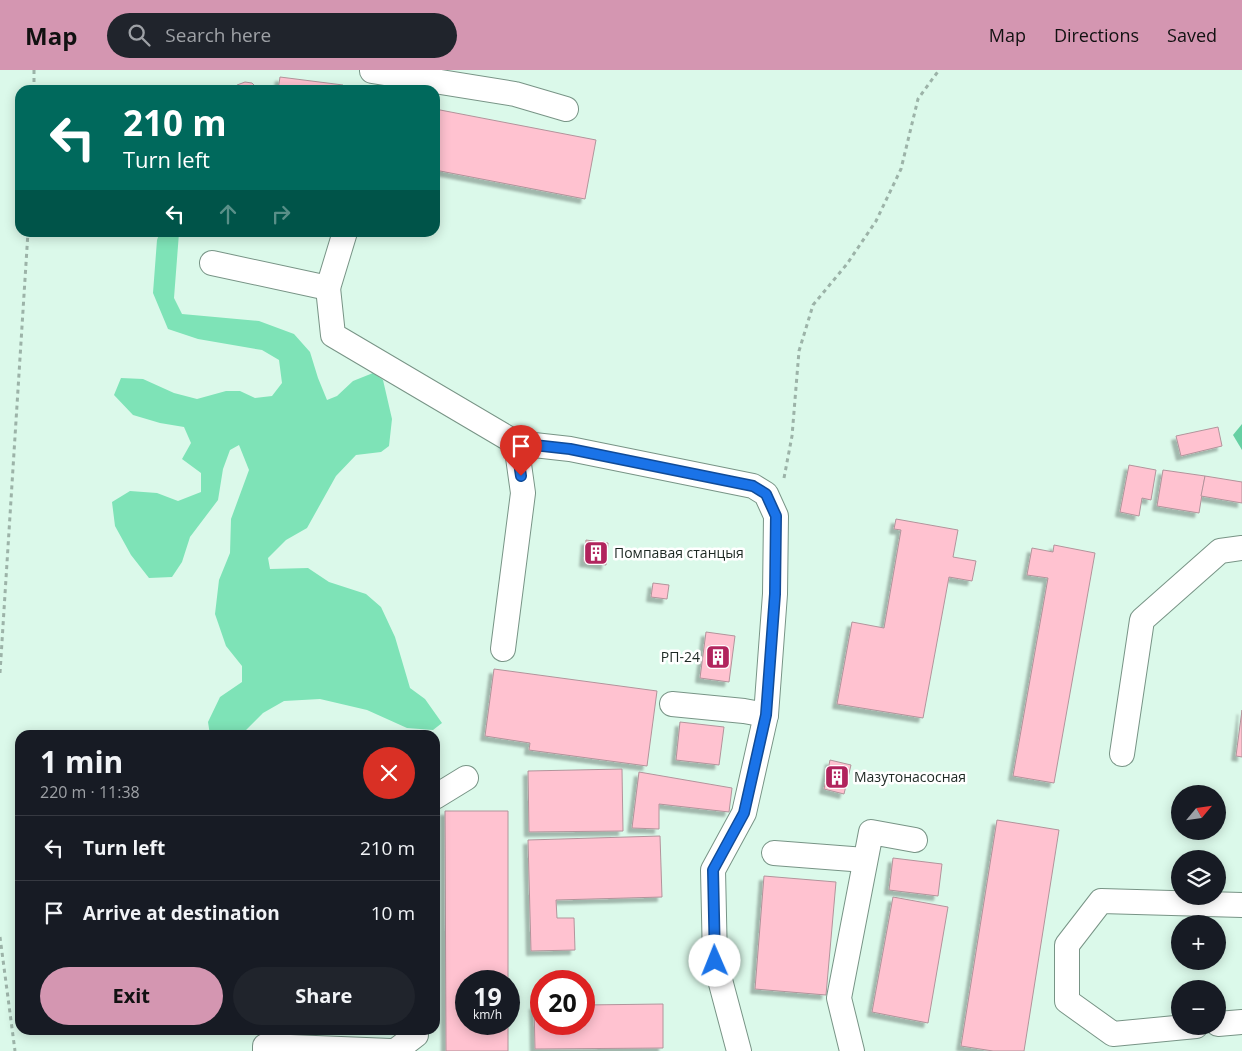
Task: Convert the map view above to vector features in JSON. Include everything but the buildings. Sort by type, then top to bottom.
[{"type":"lane","points":[[372,77],[439,85]]},
{"type":"lane","points":[[440,85],[515,94],[566,109]]},
{"type":"lane","points":[[343,237],[328,288],[333,335],[516,443],[570,449],[753,486],[766,494],[776,516],[775,594],[766,715],[744,813],[713,870],[715,961],[738,1051]]},
{"type":"lane","points":[[212,263],[328,288]]},
{"type":"lane","points":[[503,649],[523,493],[516,443]]},
{"type":"lane","points":[[1122,754],[1142,620],[1220,551],[1242,548]]},
{"type":"lane","points":[[672,704],[766,715]]},
{"type":"lane","points":[[440,794],[466,778]]},
{"type":"lane","points":[[852,1051],[839,998],[870,832],[916,840]]},
{"type":"lane","points":[[774,853],[865,860]]},
{"type":"lane","points":[[1171,1028],[1113,1034],[1067,1001],[1068,945],[1101,902],[1242,906]]},
{"type":"lane","points":[[1226,1023],[1242,1022]]},
{"type":"lane","points":[[395,1051],[416,1035]]},
{"type":"lane","points":[[265,1042],[391,1051]]},
{"type":"path","points":[[34,70],[34,85]]},
{"type":"path","points":[[783,480],[792,436],[800,351],[814,305],[847,264],[876,221],[901,169],[918,99],[939,70]]},
{"type":"path","points":[[0,673],[28,237]]},
{"type":"path","points":[[0,936],[15,1051]]},
{"type":"green space","points":[[158,237],[179,237],[174,298],[182,314],[259,321],[294,334],[310,352],[327,400],[337,396],[353,381],[373,373],[383,380],[392,419],[389,446],[381,452],[356,455],[336,476],[307,528],[286,540],[268,558],[270,569],[308,568],[329,582],[366,594],[381,607],[395,637],[410,688],[425,699],[442,723],[433,730],[407,728],[367,710],[320,699],[284,701],[263,713],[246,730],[209,730],[208,722],[220,697],[242,682],[242,666],[226,646],[215,614],[219,580],[230,553],[231,519],[249,470],[239,445],[230,450],[223,469],[218,500],[190,537],[182,562],[172,577],[149,578],[131,555],[115,526],[112,502],[130,491],[157,493],[178,501],[201,492],[201,473],[182,459],[191,443],[184,427],[160,423],[133,415],[114,395],[121,378],[143,379],[174,393],[197,399],[226,391],[240,391],[255,398],[272,396],[282,383],[279,360],[262,350],[198,339],[168,329],[153,293]]},
{"type":"green space","points":[[1242,424],[1242,450],[1233,435]]},
{"type":"place","name":"Помпавая станцыя","points":[[596,553]]},
{"type":"place","name":"РП-24","points":[[718,657]]},
{"type":"place","name":"Мазутонасосная","points":[[837,777]]},
{"type":"route","points":[[521,476],[516,443],[570,449],[753,486],[766,494],[776,516],[775,594],[766,715],[744,813],[713,870],[715,961]]}]
